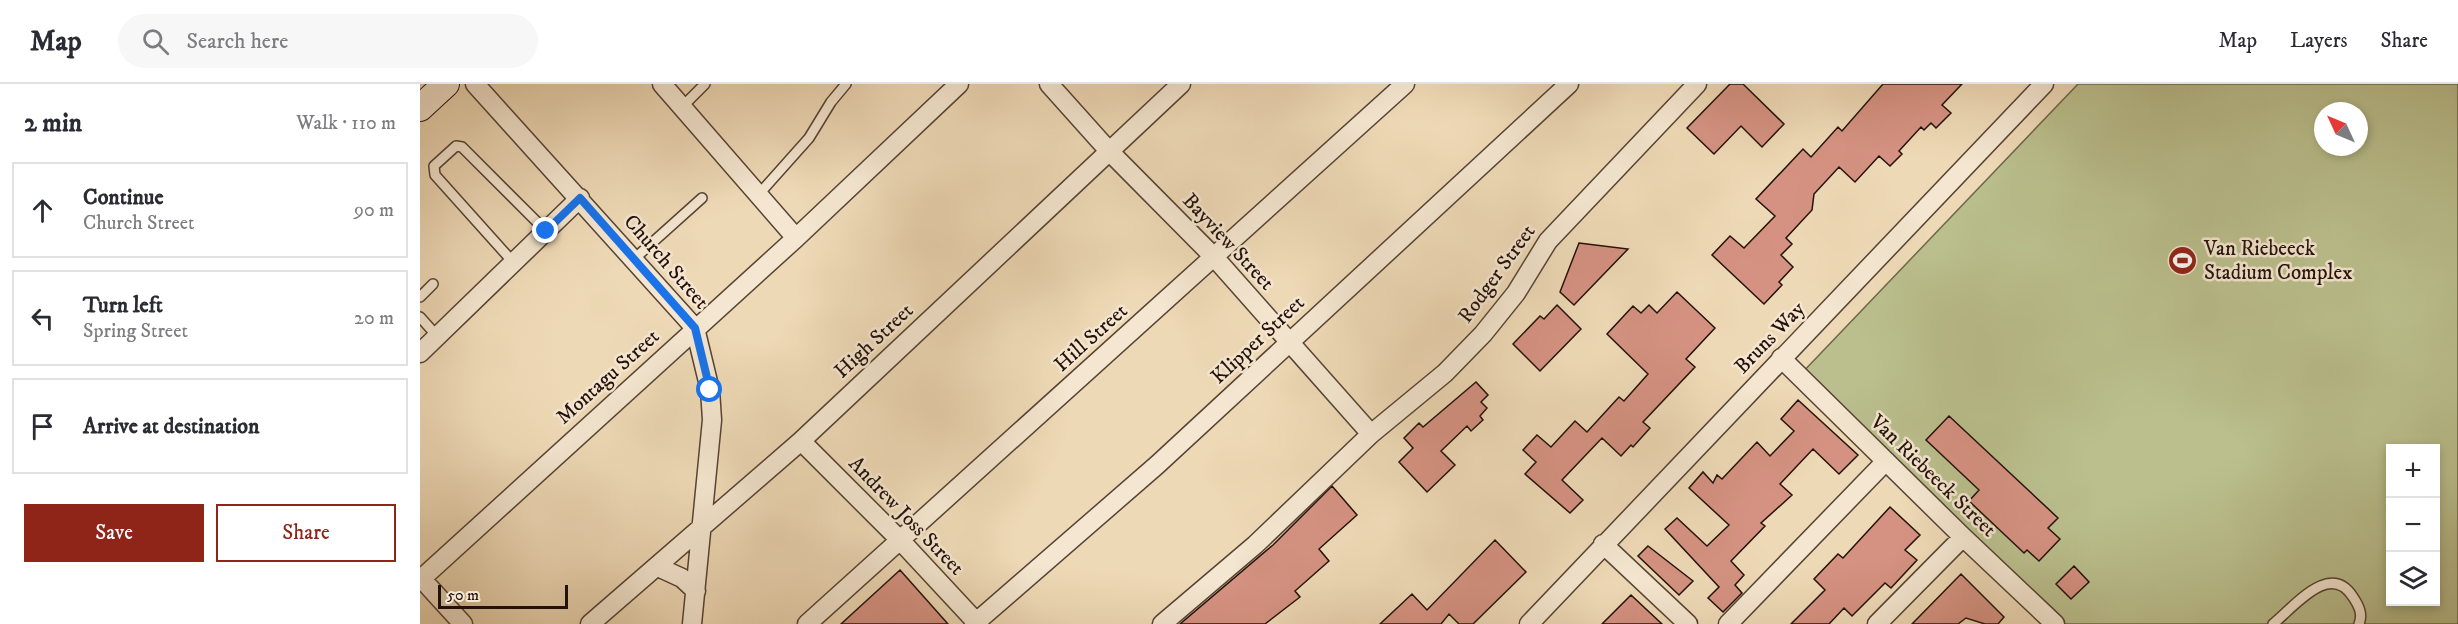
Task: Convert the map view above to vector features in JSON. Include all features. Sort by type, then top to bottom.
[{"type":"street","points":[[420,108],[446,84]]},
{"type":"street","name":"Church Street","points":[[475,84],[695,328],[710,390],[712,420],[692,624]]},
{"type":"street","points":[[662,84],[796,238]]},
{"type":"street","name":"Montagu Street","points":[[420,578],[796,238],[958,84]]},
{"type":"street","name":"Bayview Street","points":[[1049,84],[1109,151],[1215,258],[1371,434]]},
{"type":"street","name":"High Street","points":[[590,624],[801,441],[1181,84]]},
{"type":"street","name":"Hill Street","points":[[807,624],[899,539],[1215,258],[1405,84]]},
{"type":"street","name":"Klipper Street","points":[[976,623],[1157,465],[1569,84]]},
{"type":"street","name":"Rodger Street","points":[[1162,624],[1255,545],[1371,434],[1444,373],[1483,334],[1516,292],[1548,241],[1698,84]]},
{"type":"street","name":"Bruns Way","points":[[1529,624],[2044,84]]},
{"type":"street","points":[[420,352],[580,198]]},
{"type":"street","name":"Van Riebeeck Street","points":[[1781,358],[2055,624]]},
{"type":"street","name":"Andrew Joss Street","points":[[801,441],[899,539],[976,623]]},
{"type":"street","points":[[1728,624],[1886,460]]},
{"type":"street","points":[[1877,624],[1963,537]]},
{"type":"street","points":[[1603,544],[1688,624]]},
{"type":"street","points":[[658,567],[682,578],[696,591]]},
{"type":"street","points":[[420,578],[463,624]]},
{"type":"lane","points":[[683,106],[705,84]]},
{"type":"lane","points":[[759,194],[809,138],[831,102],[846,84]]},
{"type":"lane","points":[[513,262],[435,175],[434,166],[456,146],[462,147],[546,231]]},
{"type":"lane","points":[[634,259],[702,198]]},
{"type":"lane","points":[[420,297],[433,284]]},
{"type":"lane","points":[[420,317],[437,336]]},
{"type":"lane","points":[[2273,624],[2321,585],[2334,582],[2350,592],[2359,606],[2361,616],[2359,624]]},
{"type":"green space","name":"Van Riebeeck Stadium Complex","points":[[2078,84],[2458,84],[2458,624],[2059,624],[1800,375]]},
{"type":"building","points":[[1730,84],[1743,84],[1784,124],[1762,147],[1741,126],[1714,154],[1687,128]]},
{"type":"building","points":[[1883,84],[1962,84],[1942,105],[1951,113],[1936,128],[1931,123],[1924,130],[1921,127],[1899,151],[1902,154],[1890,166],[1879,156],[1855,182],[1839,167],[1814,194],[1812,210],[1786,238],[1792,244],[1781,255],[1793,267],[1779,282],[1782,285],[1764,304],[1712,255],[1730,236],[1744,248],[1775,216],[1756,199],[1803,149],[1811,157],[1838,127],[1842,131]]},
{"type":"building","points":[[1579,243],[1628,249],[1574,305],[1560,292]]},
{"type":"building","points":[[1677,292],[1715,328],[1686,359],[1695,367],[1643,422],[1650,428],[1633,447],[1631,445],[1621,456],[1602,438],[1562,480],[1583,500],[1570,513],[1525,474],[1536,462],[1523,450],[1537,435],[1551,447],[1575,421],[1587,432],[1619,397],[1624,401],[1648,374],[1607,334],[1633,306],[1641,313],[1649,305],[1657,313]]},
{"type":"building","points":[[1557,305],[1581,329],[1540,371],[1513,344],[1540,316],[1544,319]]},
{"type":"building","points":[[1476,382],[1488,395],[1481,402],[1487,408],[1480,416],[1483,420],[1471,431],[1467,426],[1441,451],[1455,465],[1427,492],[1399,462],[1413,448],[1404,438],[1419,423],[1423,427]]},
{"type":"building","points":[[1798,400],[1858,455],[1839,474],[1813,449],[1780,484],[1792,495],[1761,523],[1765,526],[1731,561],[1744,575],[1735,585],[1742,593],[1723,612],[1708,598],[1719,587],[1665,529],[1677,518],[1707,546],[1729,525],[1689,488],[1703,472],[1713,483],[1717,475],[1722,479],[1757,442],[1770,456],[1794,431],[1781,419]]},
{"type":"building","points":[[1949,416],[2058,518],[2048,528],[2060,539],[2039,561],[2027,550],[2024,553],[1969,501],[1979,490],[1926,440]]},
{"type":"building","points":[[1332,486],[1357,515],[1319,549],[1329,561],[1295,591],[1300,597],[1265,624],[1180,624],[1273,545]]},
{"type":"building","points":[[1890,507],[1920,535],[1905,550],[1917,560],[1891,588],[1885,583],[1852,616],[1844,608],[1829,624],[1791,624],[1825,590],[1814,579],[1838,554],[1843,558]]},
{"type":"building","points":[[1495,540],[1526,572],[1473,624],[1459,624],[1449,614],[1441,624],[1380,624],[1412,594],[1427,610]]},
{"type":"building","points":[[1648,546],[1693,581],[1679,595],[1638,556]]},
{"type":"building","points":[[2074,566],[2089,582],[2071,599],[2056,584]]},
{"type":"building","points":[[900,570],[948,624],[841,624]]},
{"type":"building","points":[[1961,574],[2004,617],[1998,624],[1985,624],[1966,618],[1958,624],[1912,624]]},
{"type":"building","points":[[1631,595],[1662,624],[1602,624]]},
{"type":"place","name":"Van Riebeeck Stadium Complex","points":[[2183,261]]},
{"type":"route","points":[[546,231],[580,198],[695,328],[710,390]]}]
